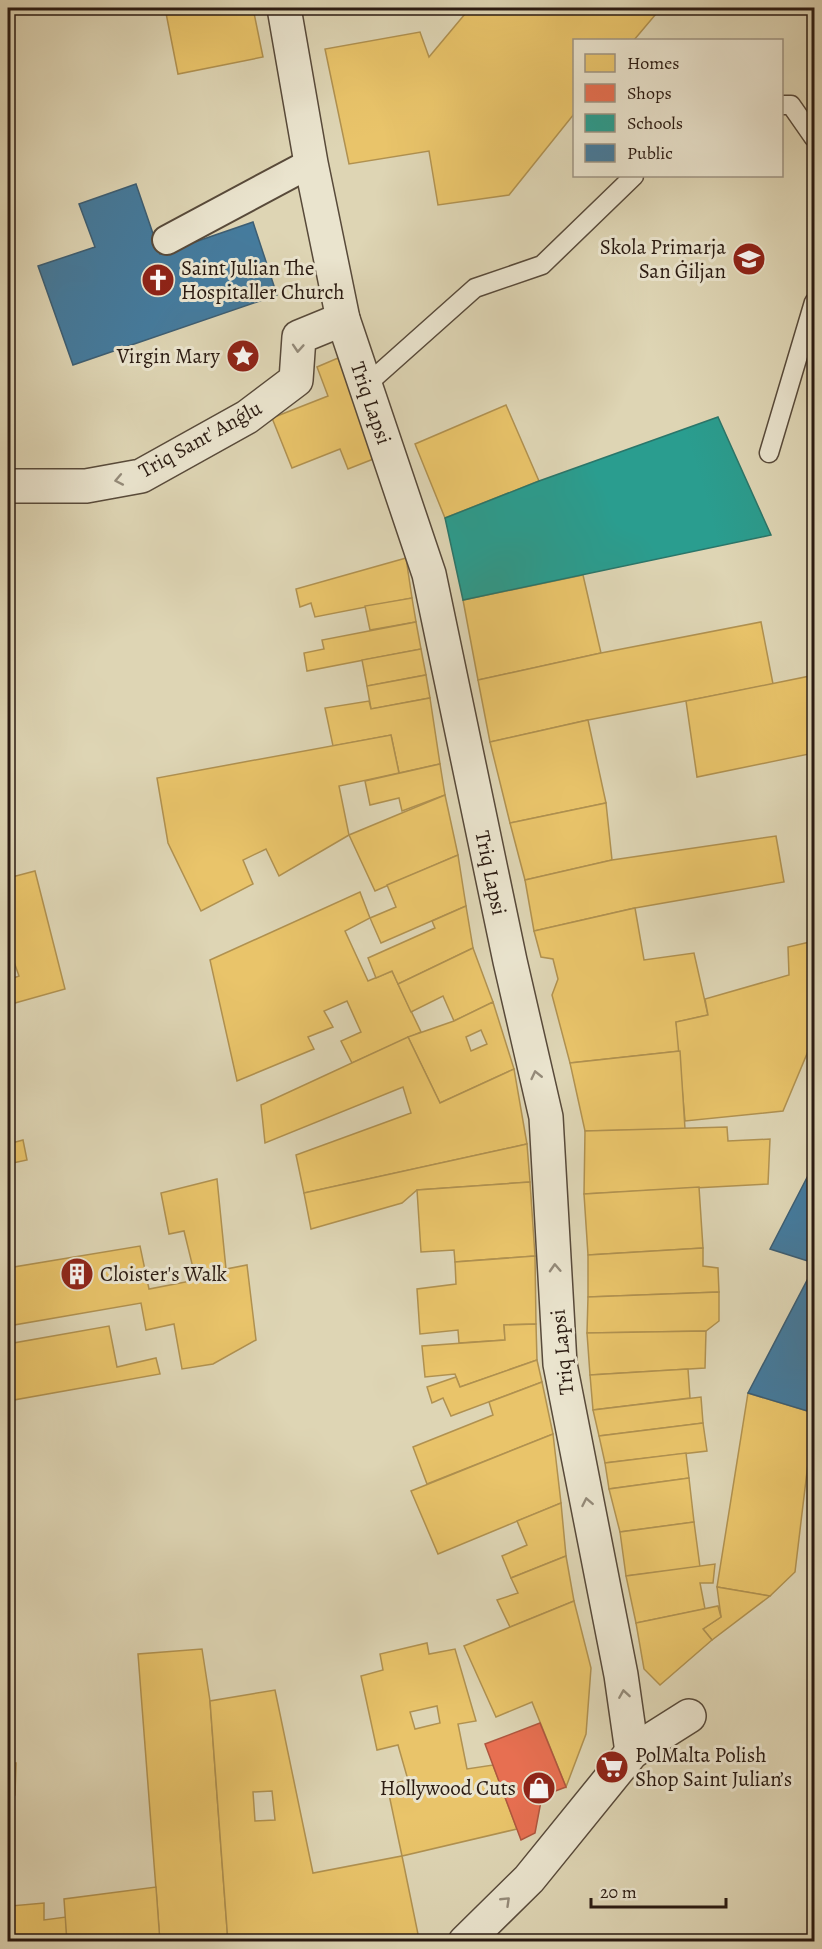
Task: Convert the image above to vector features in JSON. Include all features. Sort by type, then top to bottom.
[{"type":"street","name":"Triq Lapsi","points":[[284,8],[311,163],[343,319],[429,574],[510,961],[546,1116],[560,1364],[621,1675],[632,1752]]},
{"type":"street","points":[[167,240],[311,163]]},
{"type":"street","name":"Triq Sant' Anǵlu","points":[[8,486],[86,486],[141,476],[247,417],[296,380],[299,337],[343,319]]},
{"type":"street","points":[[465,1941],[528,1879],[632,1752],[689,1716]]},
{"type":"lane","points":[[783,105],[791,105],[814,138]]},
{"type":"lane","points":[[365,386],[475,288],[542,265],[633,177]]},
{"type":"lane","points":[[769,453],[814,302]]},
{"type":"building: Homes","points":[[165,8],[253,8],[263,57],[178,74]]},
{"type":"building: Homes","points":[[470,8],[661,8],[635,39],[573,39],[573,115],[509,195],[438,205],[429,151],[349,164],[325,49],[420,32],[429,57]]},
{"type":"building: Homes","points":[[338,358],[376,458],[348,469],[340,449],[292,468],[272,418],[328,396],[317,367]]},
{"type":"building: Homes","points":[[506,405],[539,481],[445,518],[415,444]]},
{"type":"building: Homes","points":[[406,558],[412,598],[315,617],[311,603],[300,607],[296,589]]},
{"type":"building: Homes","points":[[583,575],[601,653],[478,680],[463,600]]},
{"type":"building: Homes","points":[[412,598],[416,622],[370,630],[365,606]]},
{"type":"building: Homes","points":[[416,622],[421,649],[307,671],[304,653],[324,649],[322,640]]},
{"type":"building: Homes","points":[[761,622],[773,684],[588,720],[490,742],[478,680]]},
{"type":"building: Homes","points":[[421,649],[426,675],[367,686],[362,660]]},
{"type":"building: Homes","points":[[426,675],[430,698],[371,709],[367,686]]},
{"type":"building: Homes","points":[[810,676],[814,753],[697,777],[686,701]]},
{"type":"building: Homes","points":[[430,698],[440,764],[399,773],[391,735],[333,746],[325,708],[369,701],[371,709]]},
{"type":"building: Homes","points":[[588,720],[606,803],[510,823],[490,742]]},
{"type":"building: Homes","points":[[391,735],[399,773],[339,786],[349,835],[279,876],[266,849],[243,860],[253,884],[201,911],[168,843],[157,778]]},
{"type":"building: Homes","points":[[440,764],[445,795],[402,811],[399,798],[370,805],[365,781]]},
{"type":"building: Homes","points":[[445,795],[458,855],[375,891],[349,835]]},
{"type":"building: Homes","points":[[606,803],[612,860],[525,880],[510,823]]},
{"type":"building: Homes","points":[[776,836],[784,882],[635,908],[534,931],[525,880],[612,860]]},
{"type":"building: Homes","points":[[458,855],[466,906],[381,943],[370,918],[396,907],[387,885]]},
{"type":"building: Homes","points":[[35,871],[65,989],[8,1005],[8,980],[19,976],[8,945],[8,878]]},
{"type":"building: Homes","points":[[360,892],[370,918],[345,931],[368,981],[392,971],[421,1032],[352,1063],[341,1041],[361,1032],[347,1001],[324,1011],[333,1027],[308,1037],[314,1049],[237,1081],[210,960]]},
{"type":"building: Homes","points":[[466,906],[473,948],[398,984],[392,971],[376,978],[368,958],[435,928],[432,921]]},
{"type":"building: Homes","points":[[635,908],[644,960],[694,953],[708,1015],[676,1022],[680,1051],[570,1063],[552,995],[558,979],[553,959],[541,957],[534,931]]},
{"type":"building: Homes","points":[[814,941],[814,1037],[783,1111],[685,1121],[676,1022],[708,1015],[705,999],[789,975],[788,947]]},
{"type":"building: Homes","points":[[473,948],[493,1002],[454,1021],[443,996],[411,1012],[398,984]]},
{"type":"building: Homes","points":[[493,1002],[514,1069],[440,1103],[408,1037],[454,1021]],"holes":[[[481,1030],[487,1044],[471,1051],[466,1037]]]},
{"type":"building: Homes","points":[[408,1037],[440,1103],[514,1069],[527,1144],[304,1193],[296,1155],[411,1113],[403,1087],[265,1143],[261,1105]]},
{"type":"building: Homes","points":[[680,1051],[685,1129],[585,1131],[570,1063]]},
{"type":"building: Homes","points":[[727,1127],[728,1141],[770,1139],[768,1184],[584,1194],[585,1131]]},
{"type":"building: Homes","points":[[23,1140],[27,1160],[8,1164],[8,1144]]},
{"type":"building: Homes","points":[[527,1144],[530,1182],[417,1190],[402,1203],[311,1229],[304,1193]]},
{"type":"building: Homes","name":"Cloister's Walk","points":[[217,1179],[226,1269],[247,1265],[256,1340],[213,1364],[182,1369],[174,1324],[146,1330],[141,1303],[8,1326],[8,1268],[140,1246],[149,1289],[196,1280],[184,1231],[169,1234],[161,1193]]},
{"type":"building: Homes","points":[[530,1182],[535,1256],[455,1262],[454,1250],[421,1252],[417,1190]]},
{"type":"building: Homes","points":[[699,1187],[703,1248],[588,1255],[584,1194]]},
{"type":"building: Homes","points":[[703,1248],[703,1266],[718,1268],[719,1292],[588,1297],[588,1255]]},
{"type":"building: Homes","points":[[535,1256],[536,1324],[504,1325],[505,1340],[459,1343],[458,1330],[420,1334],[417,1289],[456,1284],[455,1262]]},
{"type":"building: Homes","points":[[719,1292],[719,1321],[706,1331],[587,1333],[588,1297]]},
{"type":"building: Homes","points":[[536,1324],[537,1360],[460,1387],[455,1374],[425,1377],[422,1346],[505,1340],[504,1325]]},
{"type":"building: Homes","points":[[109,1326],[117,1367],[156,1358],[160,1374],[8,1401],[8,1344]]},
{"type":"building: Homes","points":[[706,1331],[705,1368],[590,1375],[587,1333]]},
{"type":"building: Homes","points":[[537,1360],[542,1382],[451,1416],[443,1398],[432,1403],[427,1387],[456,1377],[460,1387]]},
{"type":"building: Homes","points":[[688,1369],[690,1398],[593,1410],[590,1375]]},
{"type":"building: Homes","points":[[542,1382],[553,1434],[427,1484],[413,1447],[493,1415],[489,1402]]},
{"type":"building: Homes","points":[[748,1393],[814,1413],[795,1572],[770,1596],[717,1587]]},
{"type":"building: Homes","points":[[701,1397],[703,1423],[599,1436],[593,1410]]},
{"type":"building: Homes","points":[[703,1423],[707,1451],[605,1463],[599,1436]]},
{"type":"building: Homes","points":[[553,1434],[561,1503],[438,1554],[411,1491]]},
{"type":"building: Homes","points":[[686,1453],[689,1478],[609,1489],[605,1463]]},
{"type":"building: Homes","points":[[689,1478],[694,1522],[620,1532],[609,1489]]},
{"type":"building: Homes","points":[[561,1503],[566,1556],[511,1578],[502,1556],[527,1545],[517,1521]]},
{"type":"building: Homes","points":[[694,1522],[700,1567],[626,1576],[620,1532]]},
{"type":"building: Homes","points":[[566,1556],[574,1601],[510,1627],[497,1600],[518,1593],[511,1578]]},
{"type":"building: Homes","points":[[715,1564],[713,1583],[700,1583],[705,1609],[636,1623],[626,1576]]},
{"type":"building: Homes","points":[[717,1587],[770,1596],[712,1640],[703,1629],[721,1617]]},
{"type":"building: Homes","points":[[574,1601],[591,1668],[586,1734],[566,1787],[532,1702],[496,1717],[464,1646]]},
{"type":"building: Homes","points":[[718,1606],[721,1617],[703,1629],[712,1640],[660,1685],[644,1669],[636,1623]]},
{"type":"building: Homes","points":[[427,1643],[429,1654],[455,1649],[476,1721],[458,1724],[467,1769],[493,1765],[517,1829],[402,1856],[387,1785],[408,1780],[398,1745],[377,1750],[361,1676],[383,1670],[380,1654]],"holes":[[[437,1706],[440,1723],[415,1729],[410,1712]]]},
{"type":"building: Homes","points":[[202,1649],[210,1701],[228,1942],[160,1942],[138,1654]]},
{"type":"building: Homes","points":[[275,1690],[313,1873],[402,1856],[419,1939],[409,1942],[228,1942],[210,1701]],"holes":[[[272,1791],[275,1820],[255,1821],[253,1792]]]},
{"type":"building: Homes","points":[[8,1763],[16,1763],[15,1795],[8,1794]]},
{"type":"building: Homes","points":[[8,1874],[11,1906],[44,1903],[44,1920],[66,1917],[67,1942],[8,1942]]},
{"type":"building: Homes","points":[[156,1887],[160,1942],[67,1942],[64,1899]]},
{"type":"building: Shops","points":[[540,1723],[566,1787],[542,1796],[535,1833],[521,1840],[485,1744]]},
{"type":"building: Schools","points":[[718,417],[771,535],[463,600],[445,518],[539,481]]},
{"type":"building: Public","name":"Saint Julian The Hospitaller Church","points":[[136,184],[160,254],[253,222],[277,295],[73,365],[38,266],[95,247],[79,204]]},
{"type":"building: Public","points":[[814,1164],[814,1263],[770,1249]]},
{"type":"building: Public","points":[[814,1267],[814,1413],[748,1393]]},
{"type":"place","name":"Skola Primarja San Ġiljan","points":[[749,259]]},
{"type":"place","name":"Saint Julian The Hospitaller Church","points":[[158,280]]},
{"type":"place","name":"Virgin Mary","points":[[243,356]]},
{"type":"place","name":"Cloister's Walk","points":[[77,1274]]},
{"type":"place","name":"PolMalta Polish Shop Saint Julian’s","points":[[612,1767]]},
{"type":"place","name":"Hollywood Cuts","points":[[539,1788]]}]
